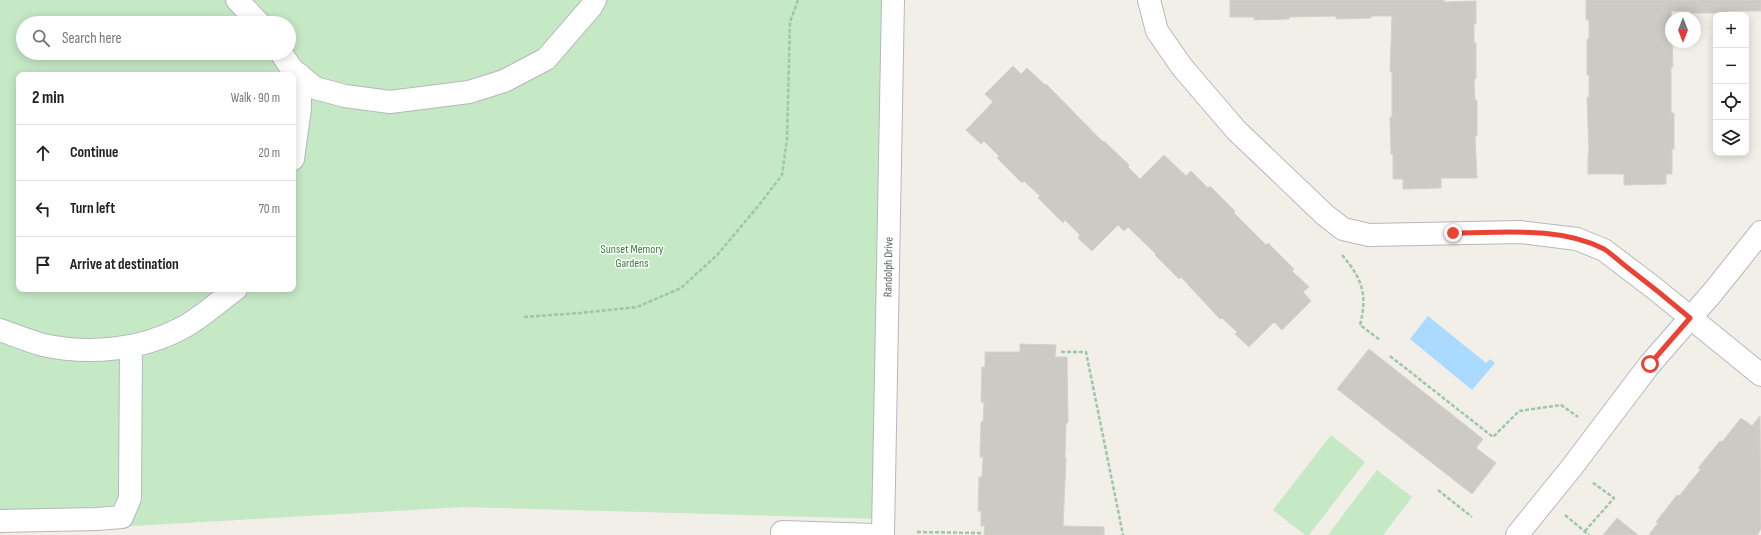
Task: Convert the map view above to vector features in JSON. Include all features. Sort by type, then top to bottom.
[{"type":"street","points":[[237,0],[252,16]]},
{"type":"street","points":[[286,60],[292,69],[315,88],[345,96],[390,102],[469,92],[504,81],[546,59],[591,7],[595,0]]},
{"type":"street","name":"Randolph Drive","points":[[883,535],[893,0]]},
{"type":"street","points":[[1149,0],[1158,31],[1182,67],[1236,130],[1326,215],[1343,229],[1368,235],[1520,232],[1577,239],[1604,250],[1654,288],[1761,375]]},
{"type":"street","points":[[296,137],[300,108],[300,75]]},
{"type":"street","points":[[1517,535],[1572,467],[1650,364],[1761,232]]},
{"type":"street","points":[[0,330],[43,344],[75,348],[117,349],[149,342],[183,328],[232,292]]},
{"type":"street","points":[[0,521],[122,517],[130,498],[131,346]]},
{"type":"street","points":[[782,532],[875,535]]},
{"type":"path","points":[[524,317],[637,307],[681,288],[718,254],[782,175],[787,139],[790,22],[798,0]]},
{"type":"path","points":[[1339,252],[1357,276],[1364,292],[1365,308],[1360,325],[1380,340]]},
{"type":"path","points":[[1061,352],[1086,352],[1123,535]]},
{"type":"path","points":[[1390,356],[1492,437],[1519,411],[1561,405]]},
{"type":"path","points":[[1438,490],[1472,517]]},
{"type":"path","points":[[1585,531],[1614,498]]},
{"type":"path","points":[[1562,513],[1590,535]]},
{"type":"path","points":[[917,532],[982,533]]},
{"type":"green space","name":"Sunset Memory Gardens","points":[[0,0],[893,0],[884,519],[464,507],[132,526],[0,528]]},
{"type":"green space","points":[[1331,435],[1365,462],[1309,535],[1305,535],[1273,510]]},
{"type":"green space","points":[[1377,470],[1412,497],[1383,535],[1328,535]]},
{"type":"water","points":[[1428,316],[1486,363],[1490,359],[1495,363],[1472,390],[1410,339]]},
{"type":"building","points":[[1230,0],[1476,1],[1474,43],[1476,43],[1476,79],[1474,79],[1475,100],[1477,100],[1477,136],[1475,136],[1477,178],[1441,178],[1441,188],[1403,189],[1403,179],[1393,179],[1393,154],[1391,154],[1390,117],[1392,117],[1392,72],[1390,72],[1392,16],[1336,19],[1336,16],[1289,17],[1289,19],[1254,20],[1254,17],[1230,17]]},
{"type":"building","points":[[1586,0],[1761,0],[1761,11],[1727,11],[1713,13],[1691,11],[1665,12],[1665,48],[1672,48],[1671,113],[1674,113],[1672,174],[1666,174],[1666,184],[1624,185],[1624,174],[1588,174],[1589,153],[1587,97],[1589,97],[1589,75],[1587,75],[1587,39],[1589,39],[1589,20],[1586,20]]},
{"type":"building","points":[[1013,66],[1021,74],[1027,68],[1045,85],[1046,84],[1103,142],[1104,141],[1129,165],[1128,167],[1140,179],[1164,155],[1186,176],[1191,171],[1208,188],[1210,186],[1266,245],[1268,243],[1294,269],[1292,271],[1309,287],[1303,292],[1311,301],[1282,330],[1274,322],[1249,347],[1235,334],[1237,332],[1222,318],[1220,319],[1181,277],[1179,279],[1128,227],[1124,231],[1118,225],[1092,251],[1078,238],[1080,235],[1065,220],[1063,223],[1038,198],[1040,196],[1024,181],[1022,183],[997,158],[999,156],[984,141],[981,144],[966,130],[993,102],[985,94]]},
{"type":"building","points":[[1020,344],[1056,345],[1055,357],[1067,357],[1068,423],[1066,423],[1063,526],[1104,527],[1104,535],[984,535],[985,526],[981,526],[981,511],[978,511],[979,477],[982,477],[983,457],[980,457],[981,422],[983,422],[984,402],[981,402],[982,367],[985,367],[985,352],[1020,352]]},
{"type":"building","points":[[1369,349],[1483,439],[1476,448],[1496,463],[1472,494],[1337,389]]},
{"type":"building","points":[[1760,416],[1761,529],[1757,535],[1649,535],[1658,523],[1656,522],[1677,495],[1679,496],[1701,469],[1698,468],[1720,441],[1722,442],[1741,418],[1752,426]]},
{"type":"building","points":[[1617,518],[1638,535],[1603,535]]},
{"type":"route","points":[[1453,233],[1520,232],[1551,235],[1577,239],[1604,250],[1654,288],[1690,318],[1650,364]]}]
